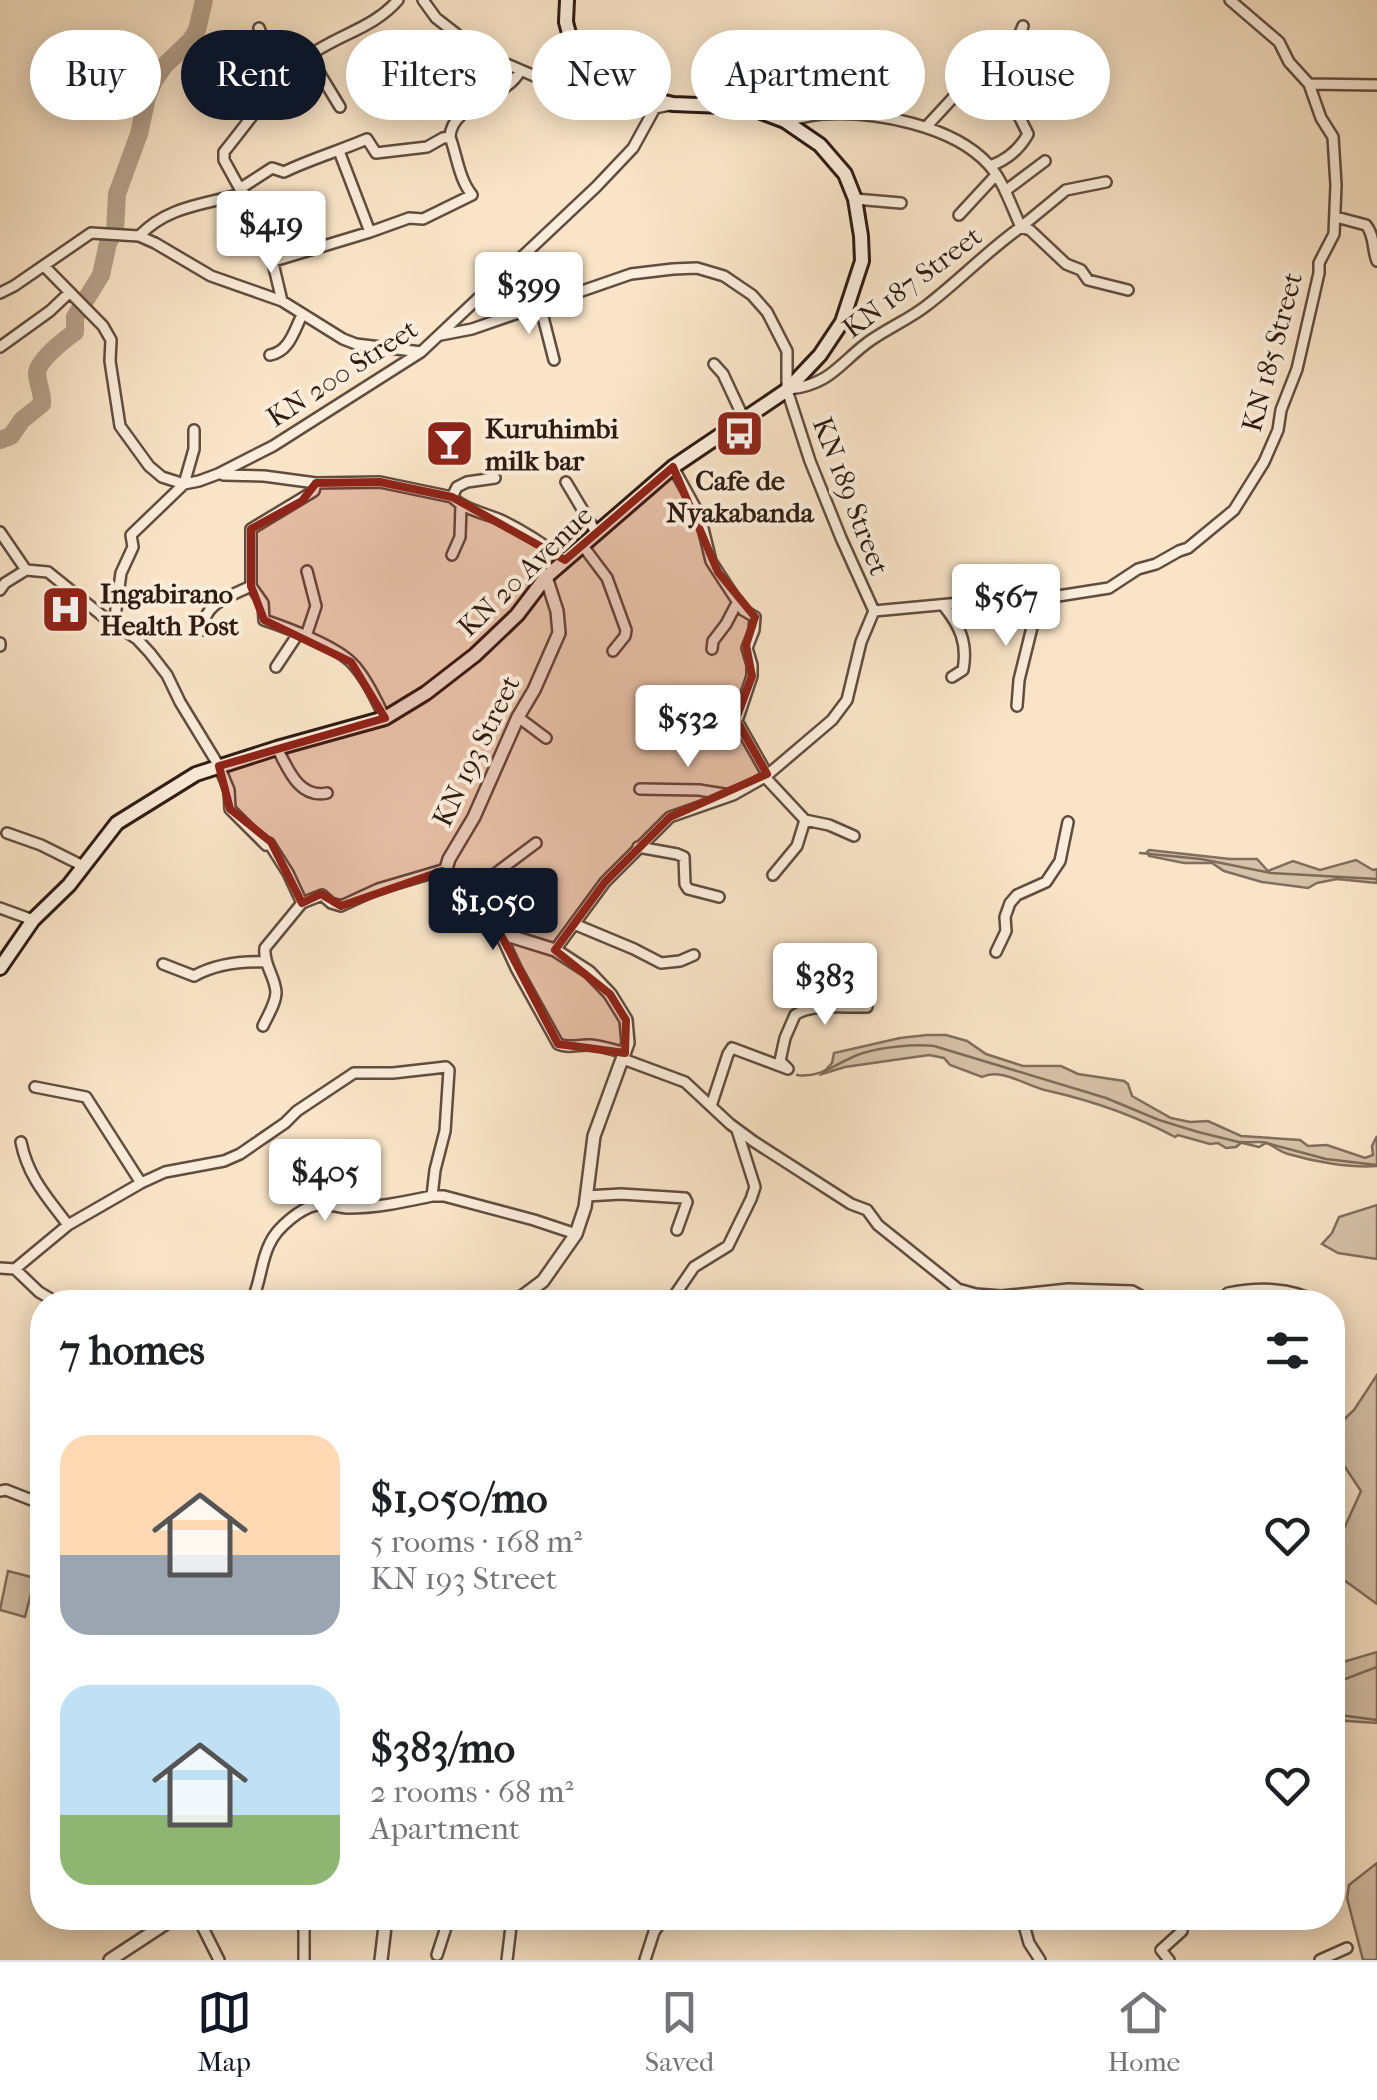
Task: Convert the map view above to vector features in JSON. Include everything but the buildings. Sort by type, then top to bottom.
[{"type":"main road","points":[[566,0],[568,30]]},
{"type":"main road","name":"KN 20 Avenue","points":[[0,968],[33,920],[68,885],[117,824],[196,774],[385,718],[426,694],[517,615],[546,577],[673,467],[787,390],[820,355],[842,322],[862,261],[854,200],[845,174],[820,145],[785,121],[756,110],[673,104]]},
{"type":"street","points":[[326,47],[379,19],[398,0]]},
{"type":"street","points":[[424,0],[436,18],[482,54],[532,76]]},
{"type":"street","name":"KN 185 Street","points":[[874,611],[1039,599],[1109,588],[1188,548],[1234,510],[1264,462],[1297,368],[1319,263],[1334,234],[1333,137],[1309,84],[1289,62],[1279,42],[1230,0]]},
{"type":"street","points":[[926,126],[969,84],[1010,81],[1023,26]]},
{"type":"street","points":[[274,261],[408,218],[423,219],[472,195],[462,180],[450,128],[479,101],[511,84],[520,71]]},
{"type":"street","points":[[326,84],[340,107]]},
{"type":"street","points":[[1309,84],[1377,84]]},
{"type":"street","name":"KN 200 Street","points":[[184,484],[218,474],[273,446],[420,352],[596,187],[633,148],[655,108],[673,104]]},
{"type":"street","name":"KN 187 Street","points":[[785,121],[822,114],[866,115],[926,126],[967,146],[993,171],[1021,227],[965,270],[922,310],[864,345],[820,381],[787,390]]},
{"type":"street","points":[[250,120],[224,152],[224,160],[268,238],[282,301]]},
{"type":"street","points":[[958,216],[1028,134],[1021,120]]},
{"type":"street","points":[[139,236],[164,215],[242,191],[272,168],[284,172],[368,139],[376,153],[427,146],[450,136]]},
{"type":"street","points":[[339,152],[370,232]]},
{"type":"street","points":[[1005,191],[1046,161]]},
{"type":"street","points":[[1021,227],[1066,190],[1106,182]]},
{"type":"street","points":[[854,200],[901,203]]},
{"type":"street","points":[[1336,218],[1366,225],[1373,237],[1377,261]]},
{"type":"street","points":[[1021,227],[1030,230],[1088,280],[1128,290]]},
{"type":"street","points":[[0,293],[90,233],[139,236],[210,276],[282,301],[343,339],[420,352]]},
{"type":"street","points":[[44,266],[103,326],[111,340],[110,361],[120,426],[162,477],[184,484]]},
{"type":"street","name":"KN 189 Street","points":[[441,335],[472,329],[631,274],[698,268],[724,276],[752,294],[768,312],[787,351],[787,390],[810,460],[874,611],[860,642],[847,700],[832,720],[766,776],[733,795],[670,817],[605,882],[555,950]]},
{"type":"street","points":[[0,347],[69,293]]},
{"type":"street","points":[[540,305],[554,360]]},
{"type":"street","points":[[270,355],[285,349],[302,316]]},
{"type":"street","points":[[714,364],[723,374],[744,419]]},
{"type":"street","points":[[114,624],[121,573],[133,548],[132,535],[184,484],[194,448],[194,430]]},
{"type":"street","points":[[673,467],[700,516],[712,561],[744,610],[755,616],[748,642],[752,676],[736,721],[766,776],[805,820],[854,836]]},
{"type":"street","points":[[218,474],[316,483],[380,482],[452,497],[461,505],[534,537],[565,560]]},
{"type":"street","points":[[452,497],[457,487],[467,482],[495,478]]},
{"type":"street","points":[[566,482],[597,534]]},
{"type":"street","points":[[316,483],[314,491],[302,500],[252,529],[251,586],[263,603],[264,620],[352,662],[385,718]]},
{"type":"street","points":[[452,555],[460,537],[461,505]]},
{"type":"street","points":[[0,532],[26,570]]},
{"type":"street","points":[[583,546],[607,578],[626,630],[613,651]]},
{"type":"street","points":[[0,590],[4,583],[26,570],[48,572],[68,591],[138,639],[167,675],[219,766],[229,790],[230,809],[266,845],[269,843],[302,903]]},
{"type":"street","points":[[276,667],[302,635],[316,606],[307,571]]},
{"type":"street","name":"KN 193 Street","points":[[546,577],[558,612],[559,632],[446,870],[446,881],[451,892],[500,933],[555,950],[589,972],[610,994],[626,1020],[628,1043],[624,1056]]},
{"type":"street","points":[[204,630],[208,609],[251,586]]},
{"type":"street","points":[[1017,706],[1039,599]]},
{"type":"street","points":[[712,649],[712,642],[738,601]]},
{"type":"street","points":[[943,605],[954,618],[965,644],[963,670],[952,677]]},
{"type":"street","points":[[518,718],[546,738]]},
{"type":"street","points":[[277,748],[306,792],[316,796],[326,793]]},
{"type":"street","points":[[640,789],[733,795]]},
{"type":"street","points":[[773,875],[797,846],[805,820]]},
{"type":"street","points":[[996,952],[1006,932],[1005,917],[1010,903],[1017,895],[1046,882],[1060,861],[1068,822]]},
{"type":"street","points":[[6,834],[41,844],[83,866]]},
{"type":"street","points":[[471,910],[492,876],[536,843]]},
{"type":"street","points":[[638,847],[684,857],[688,889],[719,897]]},
{"type":"street","points":[[263,1026],[276,997],[265,948],[302,903],[322,895],[342,906],[378,889],[446,870]]},
{"type":"street","points":[[0,908],[33,920]]},
{"type":"street","points":[[574,924],[661,963],[680,961],[694,954]]},
{"type":"street","points":[[500,933],[558,1044],[568,1048],[598,1046],[686,1082],[736,1129],[851,1204],[867,1210],[878,1225],[943,1279],[964,1290]]},
{"type":"street","points":[[163,964],[194,976],[244,961],[266,962]]},
{"type":"street","points":[[711,1106],[732,1048],[788,1069],[780,1061],[780,1052],[799,1011],[867,1007]]},
{"type":"street","points":[[531,1290],[543,1281],[576,1234],[585,1206],[594,1136],[624,1056]]},
{"type":"street","points":[[0,1268],[15,1268],[68,1225],[140,1182],[240,1154],[354,1073],[446,1067],[449,1070],[444,1131],[432,1196]]},
{"type":"street","points":[[35,1087],[86,1098],[140,1182]]},
{"type":"street","points":[[678,1290],[694,1267],[728,1246],[751,1199],[755,1186],[736,1129]]},
{"type":"street","points":[[21,1142],[33,1179],[68,1225]]},
{"type":"street","points":[[257,1290],[274,1235],[295,1216],[320,1204],[368,1207],[444,1196],[576,1234]]},
{"type":"street","points":[[586,1196],[685,1198],[677,1230]]},
{"type":"street","points":[[15,1268],[37,1290]]},
{"type":"street","points":[[1058,1290],[1100,1290]]},
{"type":"street","points":[[1251,1290],[1279,1290]]},
{"type":"street","points":[[0,1490],[30,1499]]},
{"type":"street","points":[[110,1960],[126,1956],[159,1930]]},
{"type":"street","points":[[204,1930],[220,1960]]},
{"type":"street","points":[[304,1930],[304,1960]]},
{"type":"street","points":[[381,1960],[385,1930]]},
{"type":"street","points":[[437,1955],[445,1930]]},
{"type":"street","points":[[507,1960],[511,1930]]},
{"type":"street","points":[[644,1960],[655,1930]]},
{"type":"street","points":[[1025,1930],[1040,1960]]},
{"type":"street","points":[[1168,1960],[1161,1950],[1182,1930]]},
{"type":"street","points":[[1320,1960],[1347,1948]]},
{"type":"highlighted area","points":[[673,467],[718,572],[755,617],[746,645],[752,676],[736,719],[767,774],[670,817],[605,882],[555,950],[610,994],[626,1020],[625,1053],[558,1044],[500,933],[451,891],[442,871],[341,906],[321,894],[302,903],[271,842],[230,809],[219,766],[385,718],[351,662],[264,620],[251,586],[251,529],[302,501],[316,483],[380,482],[452,497],[565,560]]},
{"type":"shaded area","points":[[1149,850],[1257,859],[1268,871],[1293,861],[1320,870],[1356,860],[1377,869],[1377,883],[1337,879],[1308,888],[1262,882],[1224,871],[1212,863],[1184,863],[1149,856]]},
{"type":"shaded area","points":[[927,1035],[967,1041],[986,1054],[1023,1066],[1061,1066],[1078,1074],[1124,1081],[1132,1096],[1171,1118],[1208,1121],[1241,1136],[1300,1140],[1308,1146],[1327,1145],[1365,1158],[1373,1155],[1377,1136],[1377,1166],[1310,1160],[1264,1142],[1242,1142],[1226,1148],[1218,1143],[1175,1137],[1097,1104],[998,1074],[982,1077],[929,1055],[822,1074],[832,1063],[834,1053]]},
{"type":"shaded area","points":[[1377,1205],[1377,1259],[1338,1253],[1322,1244],[1339,1217]]},
{"type":"shaded area","points":[[1377,1375],[1377,1604],[1345,1581],[1345,1526],[1361,1491],[1345,1467],[1345,1419]]},
{"type":"shaded area","points":[[8,1571],[30,1577],[25,1617],[0,1610]]},
{"type":"shaded area","points":[[1377,1652],[1377,1723],[1345,1721],[1345,1661]]},
{"type":"shaded area","points":[[1377,1863],[1377,1960],[1363,1960],[1347,1898],[1349,1885]]},
{"type":"waterway","points":[[0,440],[11,436],[22,420],[42,404],[38,368],[75,332],[75,317],[101,275],[108,243],[115,231],[117,194],[139,134],[147,97],[164,66],[197,30],[204,0]]},
{"type":"waterway","points":[[1140,853],[1201,859],[1271,873],[1377,879]]},
{"type":"waterway","points":[[797,1075],[823,1072],[871,1051],[934,1046],[1106,1098],[1198,1132],[1259,1147],[1266,1143],[1326,1159],[1377,1165]]},
{"type":"waterway","points":[[1345,1679],[1377,1667]]},
{"type":"waterway","points":[[1345,1716],[1377,1720]]},
{"type":"place","name":"Cafe de Nyakabanda","points":[[740,433]]},
{"type":"place","name":"Kuruhimbi milk bar","points":[[450,444]]},
{"type":"place","name":"Ingabirano Health Post","points":[[65,609]]}]
